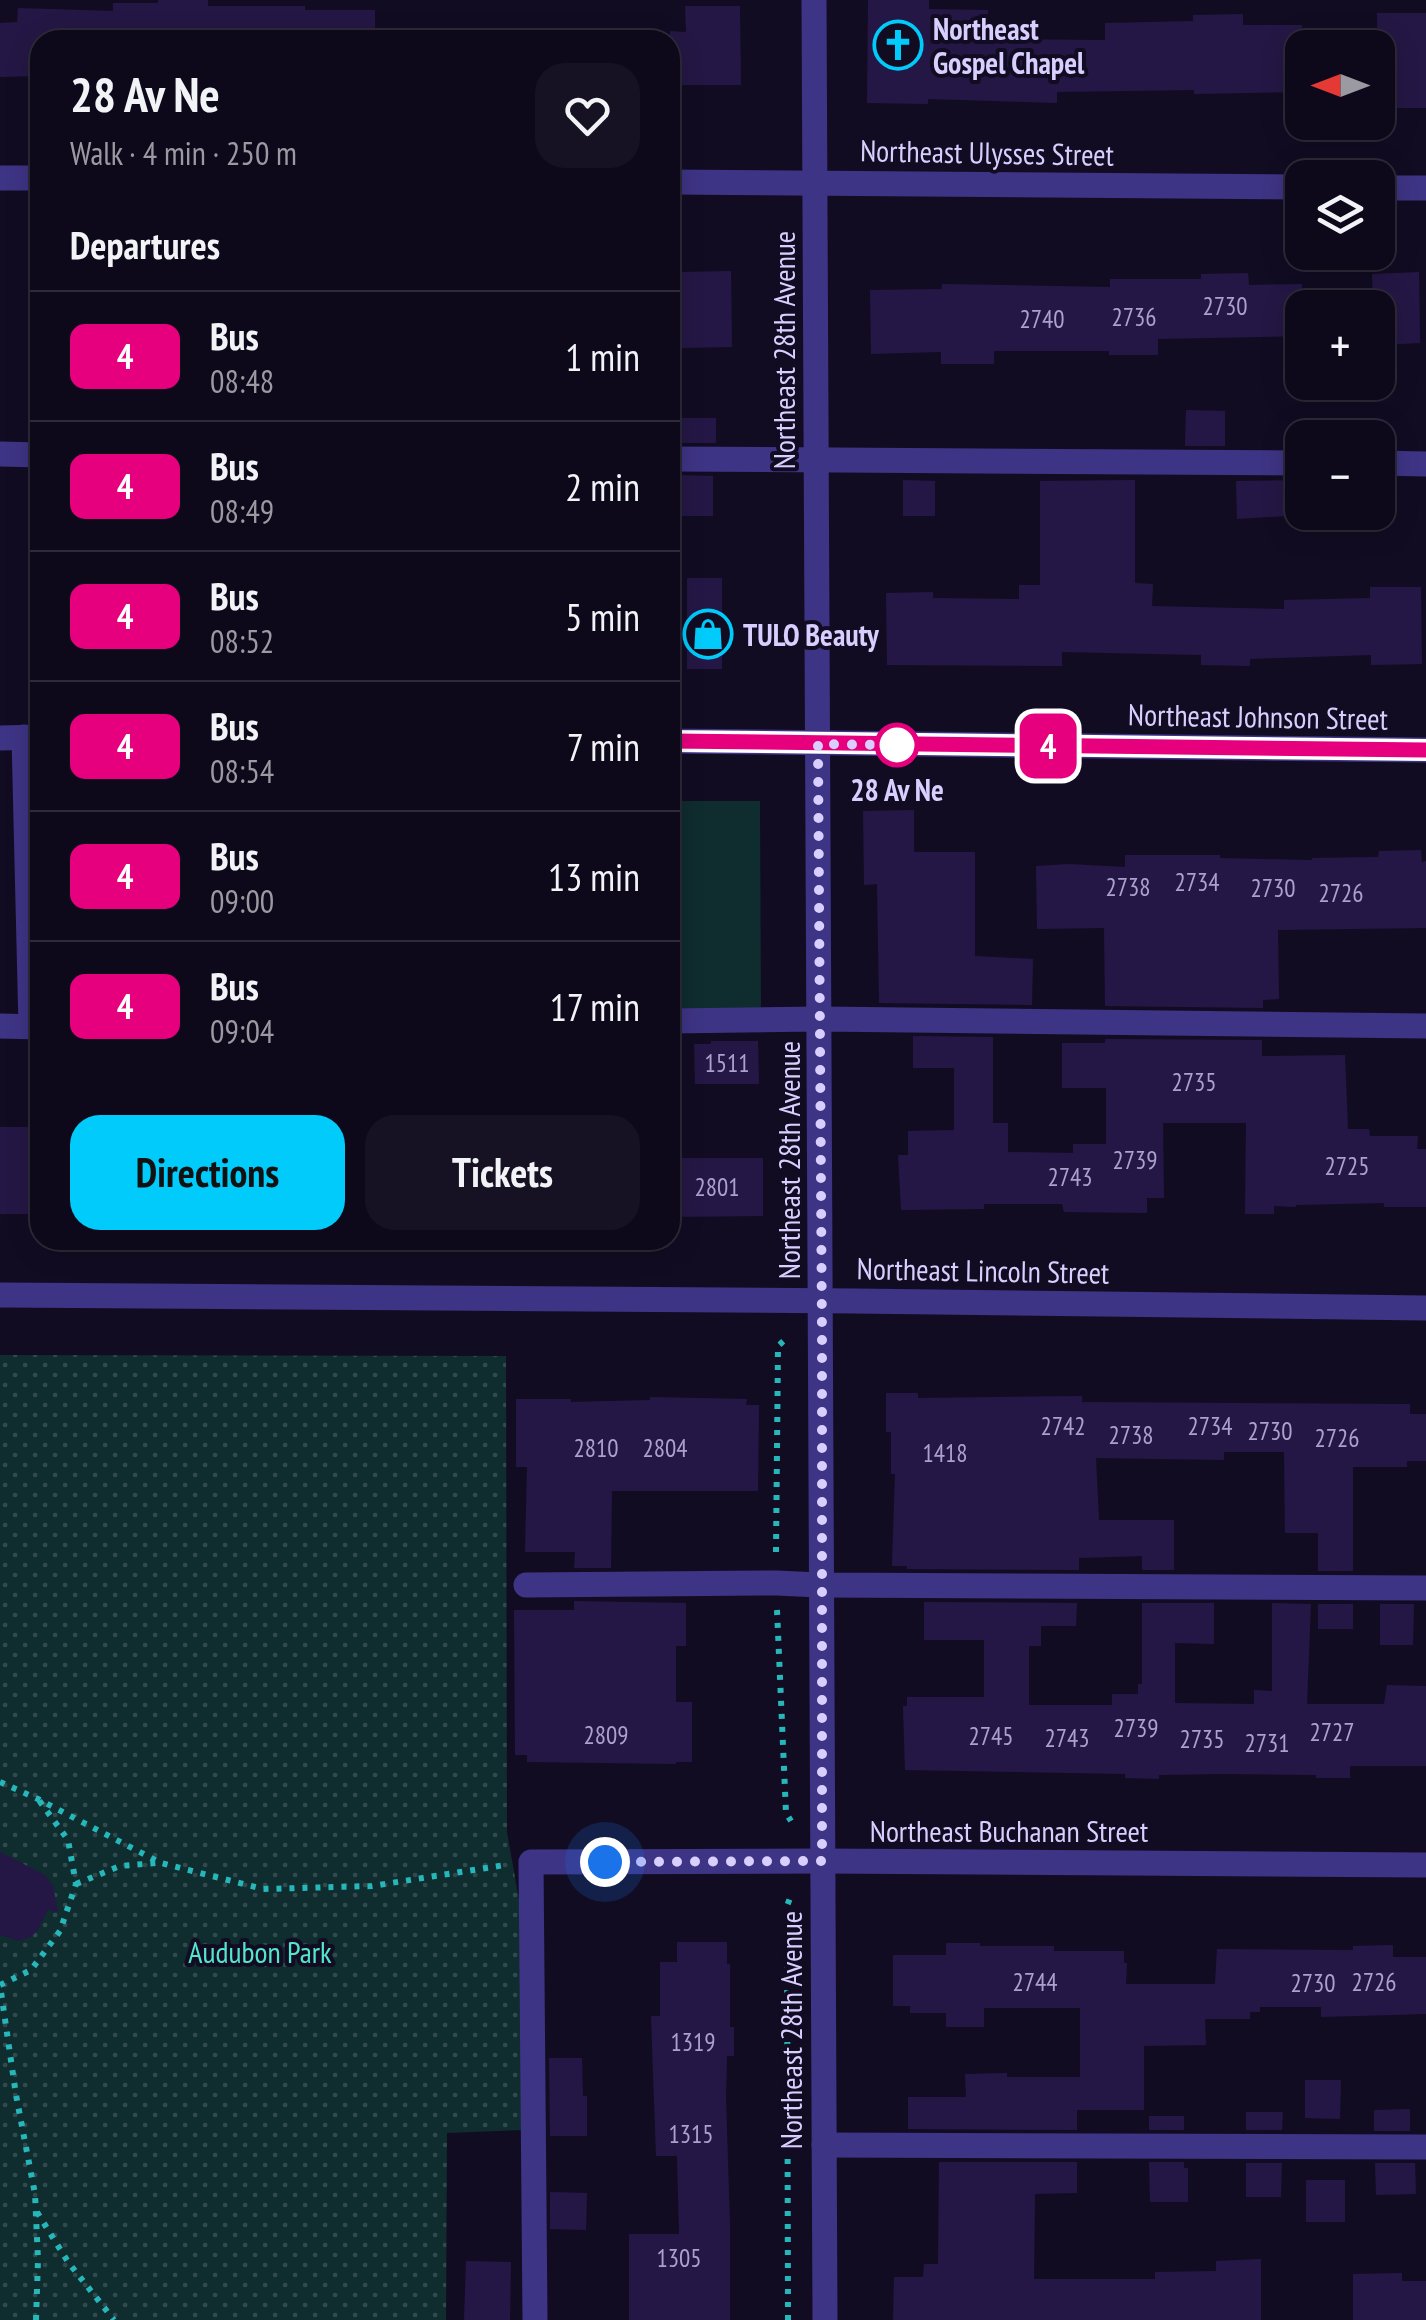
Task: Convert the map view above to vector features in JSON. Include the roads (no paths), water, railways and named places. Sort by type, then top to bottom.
[{"type":"street","name":"Northeast 28th Avenue","points":[[814,0],[825,2320]]},
{"type":"street","points":[[0,178],[30,178]]},
{"type":"street","name":"Northeast Ulysses Street","points":[[680,182],[1285,187]]},
{"type":"street","points":[[1395,188],[1426,188]]},
{"type":"street","points":[[0,454],[30,454]]},
{"type":"street","points":[[680,458],[1285,463]]},
{"type":"street","points":[[1395,463],[1426,464]]},
{"type":"street","points":[[21,738],[30,924]]},
{"type":"street","name":"Northeast Johnson Street","points":[[680,742],[1426,750]]},
{"type":"street","points":[[680,1021],[1426,1026]]},
{"type":"street","points":[[0,1026],[30,1027]]},
{"type":"street","name":"Northeast Lincoln Street","points":[[0,1295],[1426,1308]]},
{"type":"street","points":[[526,1585],[1426,1588]]},
{"type":"street","name":"Northeast Buchanan Street","points":[[535,2320],[531,1862],[1426,1864]]},
{"type":"street","points":[[824,2145],[1426,2147]]},
{"type":"place","name":"Northeast Gospel Chapel","points":[[898,45]]},
{"type":"place","name":"TULO Beauty","points":[[708,634]]},
{"type":"place","name":"28 Av Ne","points":[[897,745]]},
{"type":"park label","name":"Audubon Park","points":[[260,1951]]}]
